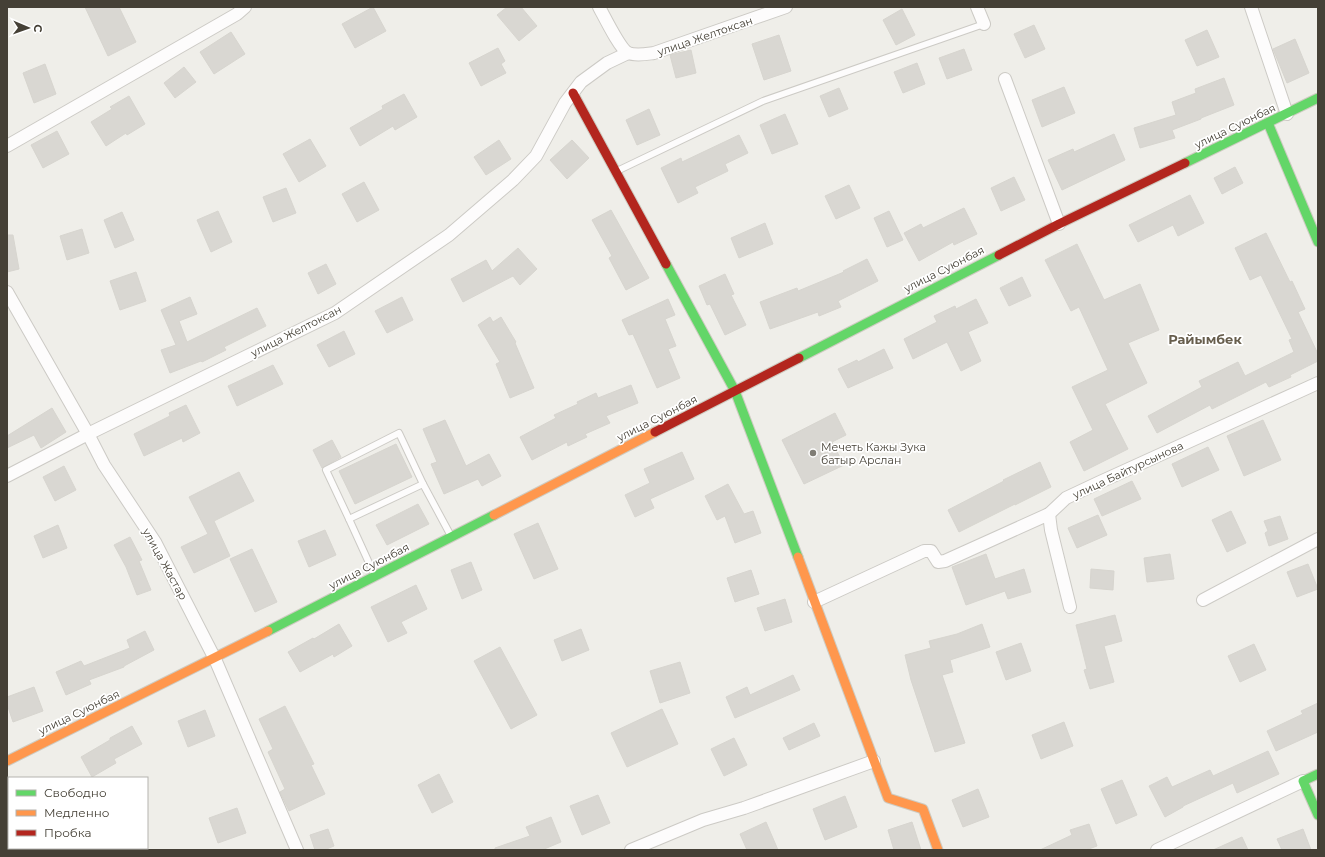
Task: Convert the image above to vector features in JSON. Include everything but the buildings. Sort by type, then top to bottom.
[{"type":"main road","points":[[573,93],[617,171],[735,391],[888,798],[923,809],[938,850]]},
{"type":"main road","name":"улица Суюнбая","points":[[7,761],[215,659],[1059,224],[1318,98]]},
{"type":"main road","points":[[1268,123],[1318,242]]},
{"type":"main road","points":[[1318,774],[1304,781],[1318,814]]},
{"type":"street","points":[[599,7],[621,45],[628,52]]},
{"type":"street","name":"улица Желтоксан","points":[[7,476],[88,434],[335,313],[449,235],[513,180],[536,156],[557,116],[581,82],[607,63],[628,52],[639,54],[654,53],[786,7]]},
{"type":"street","points":[[977,7],[984,24]]},
{"type":"street","points":[[1251,7],[1287,114]]},
{"type":"street","points":[[7,146],[239,9]]},
{"type":"street","points":[[1005,79],[1059,224]]},
{"type":"street","name":"улица Жастар","points":[[7,292],[88,434],[104,465],[154,542],[215,659],[297,850]]},
{"type":"street","name":"улица Байтурсынова","points":[[814,602],[924,551],[931,551],[938,562],[945,561],[1049,514],[1066,498],[1318,383]]},
{"type":"street","points":[[1049,514],[1051,530],[1070,607]]},
{"type":"street","points":[[1203,600],[1318,539]]},
{"type":"street","points":[[631,850],[703,820],[744,808],[874,761]]},
{"type":"street","points":[[1156,850],[1304,781]]},
{"type":"lane","points":[[617,171],[763,101],[984,24]]},
{"type":"lane","points":[[376,576],[326,470],[399,433],[423,484],[451,537]]},
{"type":"lane","points":[[349,519],[423,484]]},
{"type":"traffic: fast","points":[[1185,163],[1318,98]]},
{"type":"traffic: fast","points":[[1268,123],[1318,242]]},
{"type":"traffic: fast","points":[[799,358],[999,255]]},
{"type":"traffic: fast","points":[[666,264],[735,391],[798,557]]},
{"type":"traffic: fast","points":[[268,631],[494,515]]},
{"type":"traffic: fast","points":[[1318,774],[1303,781],[1318,815]]},
{"type":"traffic: slow","points":[[494,515],[655,432]]},
{"type":"traffic: slow","points":[[798,557],[888,798],[923,809],[938,850]]},
{"type":"traffic: slow","points":[[7,761],[268,631]]},
{"type":"traffic: jam","points":[[573,93],[666,264]]},
{"type":"traffic: jam","points":[[999,255],[1185,163]]},
{"type":"traffic: jam","points":[[655,432],[799,358]]},
{"type":"place","name":"Мечеть Кажы Зука батыр Арслан","points":[[813,453]]},
{"type":"district","name":"Райымбек","points":[[1205,339]]}]
